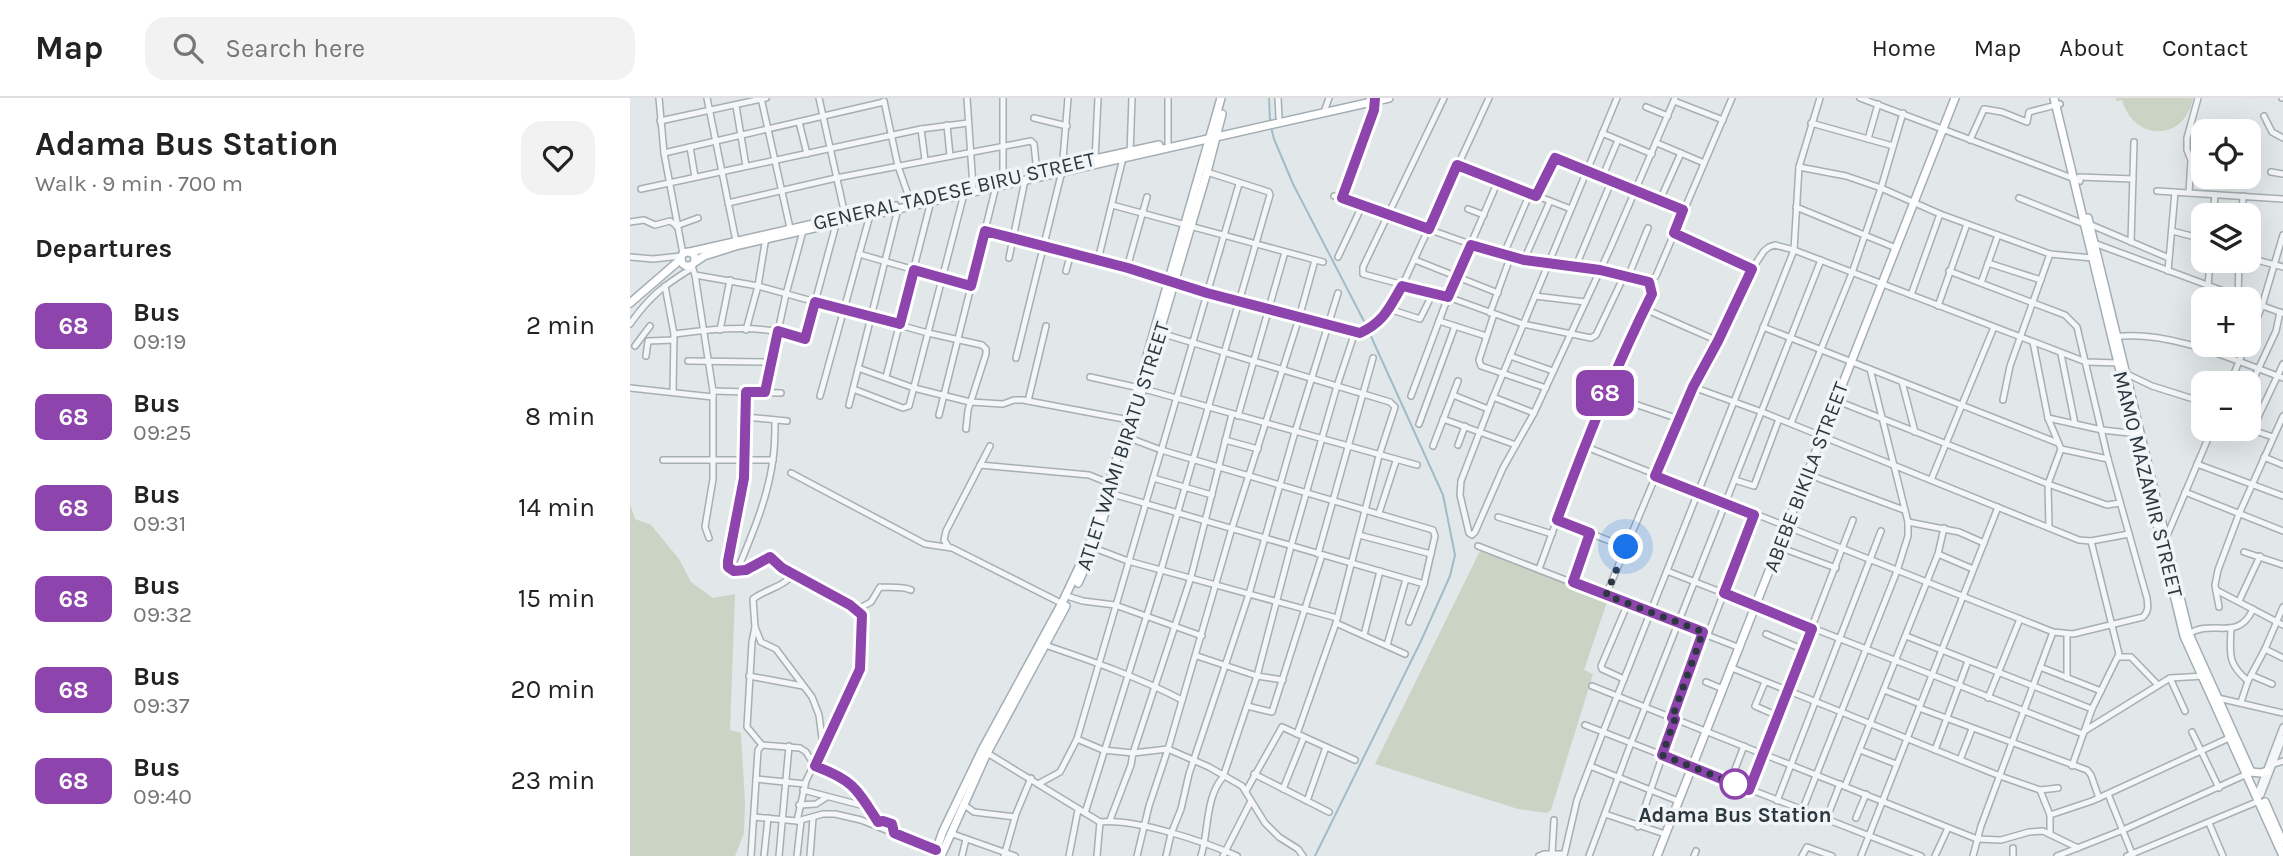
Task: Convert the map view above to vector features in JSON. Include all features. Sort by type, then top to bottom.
[{"type":"main road","points":[[1223,98],[1215,134],[1372,99],[1389,98]]},
{"type":"main road","name":"ABEBE BIKILA STREET","points":[[1657,856],[1955,98]]},
{"type":"main road","name":"MAMO MAZAMIR STREET","points":[[2057,102],[2115,336],[2118,363],[2139,434]]},
{"type":"main road","name":"GENERAL TADESE BIRU STREET","points":[[1127,156],[1168,143],[1215,134]]},
{"type":"main road","name":"GENERAL TADESE BIRU STREET","points":[[688,262],[790,228],[911,204],[973,187],[1025,180],[1215,134]]},
{"type":"main road","name":"ATLET WAMI BIRATU STREET","points":[[1188,226],[1207,172],[1215,134]]},
{"type":"main road","name":"ATLET WAMI BIRATU STREET","points":[[937,854],[950,833],[984,751],[1045,645],[1089,546],[1126,437],[1215,134]]},
{"type":"main road","name":"GENERAL TADESE BIRU STREET","points":[[911,204],[964,194],[1037,173],[1062,169]]},
{"type":"main road","name":"GENERAL TADESE BIRU STREET","points":[[688,262],[736,241],[803,231],[840,218],[870,215],[897,207]]},
{"type":"main road","name":"MAMO MAZAMIR STREET","points":[[2091,242],[2092,258],[2127,374],[2164,539],[2189,634],[2229,738],[2249,773]]},
{"type":"main road","points":[[630,303],[663,275],[688,262]]},
{"type":"main road","name":"ATLET WAMI BIRATU STREET","points":[[937,854],[984,751],[1070,597],[1094,548],[1109,483],[1140,388]]},
{"type":"main road","name":"MAMO MAZAMIR STREET","points":[[2164,539],[2184,636],[2218,698],[2283,856]]},
{"type":"main road","points":[[2249,773],[2261,773],[2269,767]]},
{"type":"main road","name":"MAMO MAZAMIR STREET","points":[[2258,795],[2283,843]]},
{"type":"street","points":[[659,98],[664,153],[676,225],[688,262],[710,361],[713,394],[713,479],[705,527],[709,538]]},
{"type":"street","points":[[707,98],[736,241]]},
{"type":"street","points":[[660,121],[762,98],[790,228]]},
{"type":"street","points":[[646,356],[648,341],[705,330],[778,331],[805,339],[840,218],[836,178],[819,98]]},
{"type":"street","points":[[967,98],[973,187]]},
{"type":"street","points":[[939,415],[999,183],[1003,98]]},
{"type":"street","points":[[1016,358],[1062,169],[1068,98]]},
{"type":"street","points":[[1095,161],[1098,98]]},
{"type":"street","points":[[1098,260],[1127,156],[1132,98]]},
{"type":"street","points":[[1168,98],[1168,143]]},
{"type":"street","points":[[1276,120],[1278,98]]},
{"type":"street","points":[[1325,110],[1329,98]]},
{"type":"street","points":[[1444,98],[1362,270],[1368,276],[1448,297],[1523,324],[1591,338],[1626,276],[1648,228]]},
{"type":"street","points":[[985,231],[1358,333],[1375,326],[1402,286],[1489,98]]},
{"type":"street","points":[[1616,98],[1488,409],[1460,488],[1469,533],[1472,535],[1534,413],[1675,100],[1723,120]]},
{"type":"street","points":[[1539,569],[1605,394],[1631,333],[1652,294],[1650,283],[1656,275],[1732,98]]},
{"type":"street","points":[[1539,856],[1564,855],[1577,800],[1794,250],[1799,167],[1820,98]]},
{"type":"street","points":[[1860,98],[2077,179],[2133,179]]},
{"type":"street","points":[[1868,139],[1881,105],[1887,98]]},
{"type":"street","points":[[2189,193],[2191,160],[2187,150],[2187,138],[2198,98]]},
{"type":"street","points":[[1342,198],[1374,110],[1372,99]]},
{"type":"street","points":[[664,153],[884,100],[898,166],[911,204]]},
{"type":"street","points":[[1970,139],[1984,109],[1995,110],[2027,122],[2029,112],[2057,102]]},
{"type":"street","points":[[736,106],[746,166]]},
{"type":"street","points":[[1646,107],[1668,116]]},
{"type":"street","points":[[1791,423],[1852,273],[1903,113]]},
{"type":"street","points":[[2264,116],[2272,132],[2283,138]]},
{"type":"street","points":[[1034,118],[1067,126]]},
{"type":"street","points":[[799,122],[807,153]]},
{"type":"street","points":[[641,189],[891,135],[968,123]]},
{"type":"street","points":[[1811,123],[1893,146]]},
{"type":"street","points":[[947,125],[950,156]]},
{"type":"street","points":[[921,129],[925,160]]},
{"type":"street","points":[[1602,134],[1652,154]]},
{"type":"street","points":[[1602,178],[1618,140]]},
{"type":"street","points":[[728,203],[925,160],[1033,142],[1037,173]]},
{"type":"street","points":[[2131,242],[2134,142]]},
{"type":"street","points":[[1657,143],[1704,163]]},
{"type":"street","points":[[690,147],[695,177]]},
{"type":"street","points":[[1660,200],[1681,153]]},
{"type":"street","points":[[1546,387],[1481,366],[1479,363],[1507,257],[1533,195],[1555,158],[1683,210]]},
{"type":"street","points":[[1457,165],[1571,209]]},
{"type":"street","points":[[1799,167],[1846,176],[1881,188],[1940,214],[2050,254],[2092,258]]},
{"type":"street","points":[[1085,813],[1161,570],[1270,193],[1207,172]]},
{"type":"street","points":[[2271,172],[2283,174]]},
{"type":"street","points":[[1009,258],[1025,180]]},
{"type":"street","points":[[1411,396],[1448,297],[1498,181]]},
{"type":"street","points":[[1576,266],[1611,182]]},
{"type":"street","points":[[1038,784],[1060,772],[1077,739],[1239,184]]},
{"type":"street","points":[[2157,191],[2283,199]]},
{"type":"street","points":[[2168,271],[2175,192]]},
{"type":"street","points":[[853,389],[903,408],[909,406],[964,194]]},
{"type":"street","points":[[2214,203],[2215,195]]},
{"type":"street","points":[[1334,196],[1507,257],[1600,270],[1650,283]]},
{"type":"street","points":[[2243,196],[2243,203]]},
{"type":"street","points":[[1128,268],[1147,197]]},
{"type":"street","points":[[2019,198],[2169,258]]},
{"type":"street","points":[[886,377],[931,201]]},
{"type":"street","points":[[1524,260],[1550,201]]},
{"type":"street","points":[[1112,205],[1323,262]]},
{"type":"street","points":[[1338,257],[1363,206]]},
{"type":"street","points":[[849,405],[897,207]]},
{"type":"street","points":[[1796,207],[1896,248]]},
{"type":"street","points":[[1468,209],[1484,215]]},
{"type":"street","points":[[1910,295],[1940,214]]},
{"type":"street","points":[[820,396],[870,215]]},
{"type":"street","points":[[676,225],[698,218]]},
{"type":"street","points":[[630,222],[644,220],[655,225],[670,221],[676,225]]},
{"type":"street","points":[[1938,306],[1967,224]]},
{"type":"street","points":[[765,392],[803,231]]},
{"type":"street","points":[[2172,231],[2191,236]]},
{"type":"street","points":[[1674,233],[1752,269]]},
{"type":"street","points":[[1981,283],[1998,235]]},
{"type":"street","points":[[2258,369],[2276,331],[2281,313],[2262,306],[2283,235]]},
{"type":"street","points":[[746,330],[758,286],[766,236]]},
{"type":"street","points":[[2091,242],[2208,286],[2209,273]]},
{"type":"street","points":[[668,258],[681,244]]},
{"type":"street","points":[[1606,595],[1693,387],[1752,269],[1769,247],[1775,245],[1794,250],[2061,354],[2086,362],[2118,363]]},
{"type":"street","points":[[1110,820],[1191,577],[1225,440],[1254,361],[1285,252]]},
{"type":"street","points":[[1066,271],[1071,253]]},
{"type":"street","points":[[859,254],[971,286]]},
{"type":"street","points":[[2003,400],[2010,366],[2050,254]]},
{"type":"street","points":[[630,257],[668,258],[688,262],[730,280],[982,345],[986,349],[970,402],[966,429]]},
{"type":"street","points":[[1137,856],[1143,826],[1197,656],[1232,528],[1315,260]]},
{"type":"street","points":[[1415,260],[1498,293]]},
{"type":"street","points":[[1589,856],[1821,260]]},
{"type":"street","points":[[2261,261],[2283,267]]},
{"type":"street","points":[[630,324],[645,303],[688,262]]},
{"type":"street","points":[[1989,263],[2041,280]]},
{"type":"street","points":[[1584,446],[2053,632],[2067,634],[2143,617],[2148,607],[2108,459],[2077,327],[2065,315],[1949,271]]},
{"type":"street","points":[[720,330],[730,280]]},
{"type":"street","points":[[665,286],[674,337],[673,392]]},
{"type":"street","points":[[1166,856],[1189,774],[1249,594],[1338,293]]},
{"type":"street","points":[[1389,309],[1420,319],[1433,293]]},
{"type":"street","points":[[1535,296],[1585,303]]},
{"type":"street","points":[[1645,309],[1718,341]]},
{"type":"street","points":[[1439,321],[1486,337]]},
{"type":"street","points":[[632,346],[650,326]]},
{"type":"street","points":[[1419,424],[1455,326]]},
{"type":"street","points":[[1028,401],[1046,327]]},
{"type":"street","points":[[1763,327],[2059,446],[2108,459]]},
{"type":"street","points":[[1931,481],[1994,327]]},
{"type":"street","points":[[1156,332],[1390,402],[1395,407],[1379,456],[1336,620],[1297,734]]},
{"type":"street","points":[[1201,856],[1212,799],[1218,782],[1223,777],[1257,676],[1337,386],[1358,333]]},
{"type":"street","points":[[2115,336],[2176,341],[2202,347],[2281,377]]},
{"type":"street","points":[[2033,342],[2048,418],[2059,446],[2048,484],[2049,527]]},
{"type":"street","points":[[632,346],[647,346]]},
{"type":"street","points":[[2061,354],[2075,424]]},
{"type":"street","points":[[1510,356],[1553,371]]},
{"type":"street","points":[[2235,371],[2241,357]]},
{"type":"street","points":[[1247,706],[1271,712],[1283,680],[1305,610],[1373,358]]},
{"type":"street","points":[[688,361],[770,362]]},
{"type":"street","points":[[2261,412],[2281,377],[2283,364]]},
{"type":"street","points":[[858,368],[914,388],[970,402],[998,405],[1014,400],[1028,401],[1129,420]]},
{"type":"street","points":[[1802,811],[1897,571],[1908,536],[1908,522],[1870,369]]},
{"type":"street","points":[[2127,374],[2163,390],[2191,398]]},
{"type":"street","points":[[1090,377],[1140,388],[1417,466]]},
{"type":"street","points":[[1433,446],[1458,382]]},
{"type":"street","points":[[1902,382],[1915,432]]},
{"type":"street","points":[[1693,387],[1791,423],[2080,540],[2091,541],[2129,534]]},
{"type":"street","points":[[630,388],[713,394],[781,393]]},
{"type":"street","points":[[746,392],[746,460],[739,515],[728,561],[730,569],[746,570],[770,557],[793,574],[856,610],[863,620],[860,669],[804,787],[799,805],[797,856]]},
{"type":"street","points":[[1605,394],[1679,419]]},
{"type":"street","points":[[1453,395],[1488,409]]},
{"type":"street","points":[[1493,397],[1534,413]]},
{"type":"street","points":[[1835,400],[2048,484],[2107,505],[2120,503]]},
{"type":"street","points":[[2219,607],[2216,578],[2239,514],[2273,437],[2280,430],[2283,416]]},
{"type":"street","points":[[746,417],[787,421]]},
{"type":"street","points":[[2048,418],[2102,430],[2139,434]]},
{"type":"street","points":[[1443,419],[1516,445]]},
{"type":"street","points":[[1735,480],[1754,486],[1779,419]]},
{"type":"street","points":[[737,571],[758,519],[773,460],[775,420]]},
{"type":"street","points":[[1458,445],[1465,426]]},
{"type":"street","points":[[2261,433],[2273,437]]},
{"type":"street","points":[[1126,437],[1161,450],[1433,530],[1436,536],[1424,584],[1409,622]]},
{"type":"street","points":[[1225,440],[1258,449]]},
{"type":"street","points":[[2164,539],[2206,441]]},
{"type":"street","points":[[948,546],[945,535],[990,446]]},
{"type":"street","points":[[2264,457],[2283,465]]},
{"type":"street","points":[[663,460],[773,460]]},
{"type":"street","points":[[1379,513],[1396,461]]},
{"type":"street","points":[[2197,464],[2283,496]]},
{"type":"street","points":[[980,465],[1089,475],[1109,483]]},
{"type":"street","points":[[791,472],[925,544],[948,546],[1064,604]]},
{"type":"street","points":[[1807,474],[1904,510]]},
{"type":"street","points":[[1153,478],[1212,495]]},
{"type":"street","points":[[1108,492],[1424,584]]},
{"type":"street","points":[[2186,492],[2283,531]]},
{"type":"street","points":[[1861,856],[1998,507]]},
{"type":"street","points":[[1638,827],[1705,633],[1724,593],[1754,515]]},
{"type":"street","points":[[1498,517],[1552,534]]},
{"type":"street","points":[[1557,520],[1626,547]]},
{"type":"street","points":[[1749,790],[1853,520]]},
{"type":"street","points":[[1908,522],[1944,528],[1984,543]]},
{"type":"street","points":[[1826,820],[1871,724],[1938,554],[1944,528]]},
{"type":"street","points":[[1777,801],[1881,531]]},
{"type":"street","points":[[1573,582],[1590,533]]},
{"type":"street","points":[[1359,535],[1431,554]]},
{"type":"street","points":[[2072,766],[2092,709],[2118,657],[2091,541]]},
{"type":"street","points":[[1478,545],[1740,648]]},
{"type":"street","points":[[1779,547],[1836,568]]},
{"type":"street","points":[[1094,548],[1128,561],[1336,620],[1405,654]]},
{"type":"street","points":[[2244,552],[2283,565]]},
{"type":"street","points":[[1938,554],[1973,569]]},
{"type":"street","points":[[2239,601],[2260,556]]},
{"type":"street","points":[[1364,635],[1380,571]]},
{"type":"street","points":[[1667,571],[1959,687],[2084,733]]},
{"type":"street","points":[[793,574],[788,582],[770,588],[753,599],[755,627],[746,721],[751,733],[762,745],[800,748],[815,766],[849,781],[868,807],[876,824]]},
{"type":"street","points":[[1387,645],[1406,579]]},
{"type":"street","points":[[856,610],[871,602],[880,587],[911,590]]},
{"type":"street","points":[[2216,590],[2283,625]]},
{"type":"street","points":[[1070,597],[1115,605],[1202,636]]},
{"type":"street","points":[[1624,679],[1602,669],[1601,666],[1628,603]]},
{"type":"street","points":[[2241,702],[2249,678],[2266,649],[2283,607]]},
{"type":"street","points":[[2189,634],[2201,628],[2231,628],[2245,622],[2253,609]]},
{"type":"street","points":[[1988,698],[2020,619]]},
{"type":"street","points":[[755,627],[761,642],[776,649],[817,707],[823,747]]},
{"type":"street","points":[[2231,628],[2231,662],[2236,671],[2249,678],[2272,684]]},
{"type":"street","points":[[1973,856],[2053,632]]},
{"type":"street","points":[[1766,634],[1804,650]]},
{"type":"street","points":[[2067,634],[2067,678]]},
{"type":"street","points":[[1906,636],[2092,709]]},
{"type":"street","points":[[1045,645],[1098,663],[1182,700]]},
{"type":"street","points":[[2266,649],[2283,658]]},
{"type":"street","points":[[1197,656],[1257,676],[1283,680]]},
{"type":"street","points":[[2118,657],[2131,657],[2158,685]]},
{"type":"street","points":[[1935,750],[1968,661]]},
{"type":"street","points":[[2040,667],[2101,691]]},
{"type":"street","points":[[1732,668],[2000,776],[2040,790],[2058,788]]},
{"type":"street","points":[[2084,733],[2170,678],[2204,675]]},
{"type":"street","points":[[749,676],[803,686]]},
{"type":"street","points":[[2170,678],[2185,711]]},
{"type":"street","points":[[1706,682],[1723,689]]},
{"type":"street","points":[[1765,682],[1755,706],[1778,716]]},
{"type":"street","points":[[1592,686],[1977,839],[2001,840],[2035,831],[2078,848]]},
{"type":"street","points":[[1884,690],[1972,729],[2087,770],[2099,798]]},
{"type":"street","points":[[2218,698],[2283,713]]},
{"type":"street","points":[[1584,724],[1921,856]]},
{"type":"street","points":[[1246,791],[1279,729],[1284,727],[1355,760]]},
{"type":"street","points":[[2108,794],[2131,855],[2209,823],[2258,795],[2283,727]]},
{"type":"street","points":[[1960,760],[1972,729]]},
{"type":"street","points":[[2192,732],[2219,788]]},
{"type":"street","points":[[1283,789],[1304,737]]},
{"type":"street","points":[[2050,815],[2099,798],[2229,738]]},
{"type":"street","points":[[2269,767],[2283,738]]},
{"type":"street","points":[[1077,739],[1103,750],[1133,753],[1168,749],[1195,761],[1242,786],[1265,823],[1303,856]]},
{"type":"street","points":[[762,745],[758,750],[751,855],[764,856],[768,818]]},
{"type":"street","points":[[1730,782],[1744,746]]},
{"type":"street","points":[[779,856],[789,747]]},
{"type":"street","points":[[1307,801],[1326,747]]},
{"type":"street","points":[[1860,750],[1896,764]]},
{"type":"street","points":[[984,751],[1100,822],[1110,820],[1143,826],[1205,842],[1224,853],[1237,856]]},
{"type":"street","points":[[2269,767],[2283,761]]},
{"type":"street","points":[[1590,766],[1678,802]]},
{"type":"street","points":[[2057,856],[2123,830],[2249,773]]},
{"type":"street","points":[[1254,774],[1329,812]]},
{"type":"street","points":[[1004,855],[1015,817],[1031,778]]},
{"type":"street","points":[[756,779],[786,782],[827,797],[868,807]]},
{"type":"street","points":[[2040,790],[2050,815],[2050,835]]},
{"type":"street","points":[[1856,818],[1866,794]]},
{"type":"street","points":[[799,805],[816,804],[827,797]]},
{"type":"street","points":[[1224,853],[1251,800]]},
{"type":"street","points":[[963,804],[974,812],[1015,817]]},
{"type":"street","points":[[1069,856],[1078,810]]},
{"type":"street","points":[[754,817],[799,821],[823,814],[835,814],[876,824],[937,854]]},
{"type":"street","points":[[1605,814],[1665,834]]},
{"type":"street","points":[[810,856],[813,818]]},
{"type":"street","points":[[1552,854],[1554,820]]},
{"type":"street","points":[[1097,856],[1100,822]]},
{"type":"street","points":[[2209,823],[2223,856]]},
{"type":"street","points":[[1935,856],[1948,828]]},
{"type":"street","points":[[950,833],[1004,855],[1015,856]]},
{"type":"street","points":[[962,856],[966,839]]},
{"type":"street","points":[[1802,856],[1807,846],[1832,856]]},
{"type":"street","points":[[2013,848],[2013,856]]},
{"type":"green space","points":[[2116,98],[2193,98],[2180,123],[2159,131],[2137,124],[2128,114],[2122,100],[2116,101]]},
{"type":"green space","points":[[630,504],[635,519],[651,525],[679,559],[691,582],[713,598],[735,594],[730,730],[741,733],[745,802],[744,833],[735,856],[630,856]]},
{"type":"green space","points":[[1480,551],[1608,599],[1584,670],[1593,674],[1551,810],[1547,813],[1518,809],[1375,764]]},
{"type":"waterway","points":[[1269,98],[1270,121]]},
{"type":"waterway","points":[[1271,127],[1293,184],[1367,327]]},
{"type":"waterway","points":[[1315,856],[1421,641],[1450,576],[1455,555],[1443,495],[1369,332]]},
{"type":"bus line","name":"68","points":[[936,850],[894,833],[892,824],[878,822],[849,781],[815,766],[860,669],[862,615],[850,605],[782,568],[770,557],[746,570],[734,571],[728,567],[728,561],[739,515],[746,460],[746,392],[765,392],[778,331],[805,339],[815,302],[900,324],[914,270],[971,286],[985,231],[1360,333],[1381,320],[1402,286],[1448,297],[1471,245],[1503,256],[1600,270],[1649,282],[1652,294],[1631,333],[1591,427],[1557,520],[1590,533],[1573,582],[1703,632],[1672,718],[1675,719],[1662,755],[1749,790],[1812,629],[1724,593],[1754,515],[1655,476],[1693,387],[1752,269],[1674,233],[1683,210],[1555,158],[1536,196],[1457,165],[1429,229],[1342,198],[1374,110],[1375,98]]},
{"type":"place","name":"Adama Bus Station","points":[[1735,784]]},
{"type":"route","points":[[1626,547],[1606,595],[1703,632],[1672,718],[1675,719],[1662,755],[1735,784]]}]
